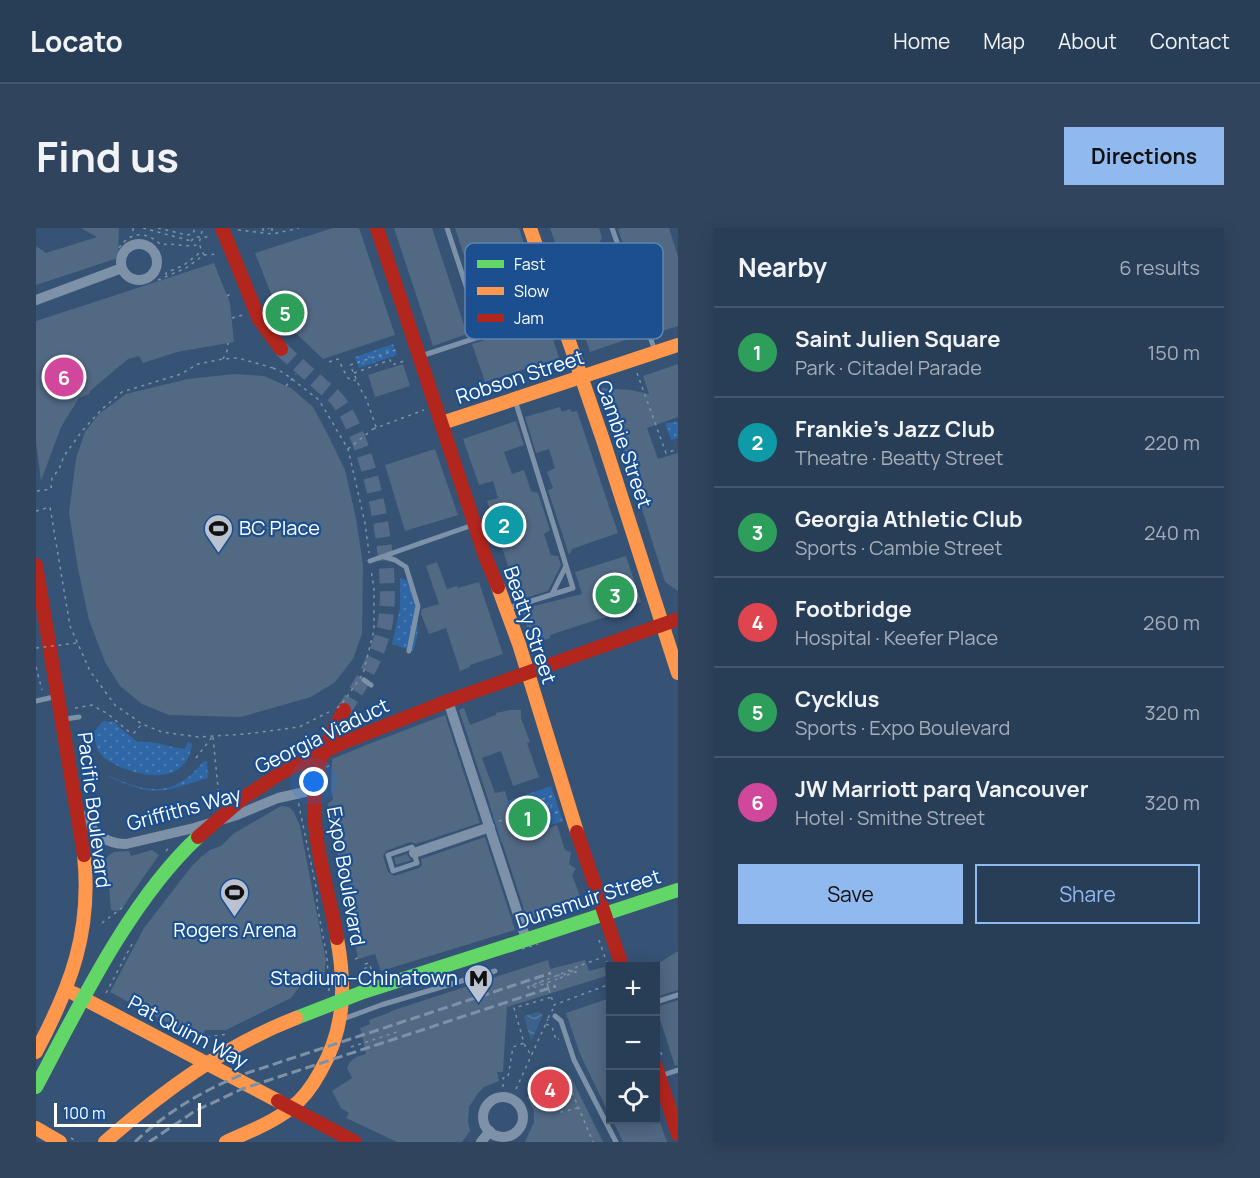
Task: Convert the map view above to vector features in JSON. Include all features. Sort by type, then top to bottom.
[{"type":"main road","points":[[222,228],[259,319],[281,349]]},
{"type":"main road","name":"Beatty Street","points":[[377,228],[414,358],[442,423],[485,556],[507,609],[555,766],[621,962]]},
{"type":"main road","name":"Cambie Street","points":[[530,228],[535,243]]},
{"type":"main road","name":"Cambie Street","points":[[568,339],[603,440],[678,673]]},
{"type":"main road","name":"Robson Street","points":[[442,423],[678,345]]},
{"type":"main road","name":"Pacific Boulevard","points":[[36,565],[60,696],[86,862],[87,884],[81,941],[68,991],[36,1052]]},
{"type":"main road","name":"Georgia Viaduct","points":[[36,1087],[110,953],[137,911],[163,876],[225,812],[257,789],[314,757],[355,738],[450,707],[486,687],[678,619]]},
{"type":"main road","name":"Expo Boulevard","points":[[226,1142],[264,1125],[291,1108],[324,1068],[334,1047],[342,1020],[343,978],[316,831],[314,790],[327,742],[340,709]]},
{"type":"main road","name":"Dunsmuir Street","points":[[105,1142],[181,1082],[220,1055],[262,1033],[319,1009],[678,890]]},
{"type":"main road","name":"Pat Quinn Way","points":[[68,991],[354,1142]]},
{"type":"main road","points":[[660,1070],[678,1134]]},
{"type":"main road","points":[[36,1128],[60,1142]]},
{"type":"street","points":[[36,300],[122,268]]},
{"type":"street","points":[[450,707],[494,824],[525,940]]},
{"type":"street","name":"Griffiths Way","points":[[76,808],[95,834],[107,841],[126,844],[171,834],[237,815],[278,798],[314,790]]},
{"type":"street","points":[[414,853],[494,824]]},
{"type":"street","points":[[481,1142],[490,1131]]},
{"type":"lane","points":[[447,228],[465,283]]},
{"type":"lane","points":[[612,228],[617,243]]},
{"type":"lane","points":[[414,358],[472,339]]},
{"type":"lane","points":[[651,339],[656,352]]},
{"type":"lane","points":[[507,609],[573,588],[514,399]]},
{"type":"lane","points":[[370,561],[474,524]]},
{"type":"lane","points":[[386,557],[406,567],[418,606],[409,651]]},
{"type":"lane","points":[[552,594],[566,566]]},
{"type":"lane","points":[[364,680],[372,685]]},
{"type":"lane","points":[[36,701],[60,696]]},
{"type":"lane","points":[[63,715],[79,717]]},
{"type":"lane","points":[[412,847],[414,853],[417,863],[393,871],[388,855],[412,847]]},
{"type":"lane","points":[[342,1020],[381,1005],[495,971]]},
{"type":"lane","points":[[660,1001],[678,995]]},
{"type":"lane","points":[[555,1016],[561,1021],[574,1060],[616,1142]]},
{"type":"lane","points":[[660,1066],[678,1070]]},
{"type":"path","points":[[133,228],[133,235]]},
{"type":"path","points":[[143,228],[191,241]]},
{"type":"path","points":[[158,228],[187,235],[193,234],[195,228]]},
{"type":"path","points":[[263,231],[263,228],[271,229]]},
{"type":"path","points":[[244,231],[273,234],[299,228]]},
{"type":"path","points":[[202,231],[199,244],[204,255]]},
{"type":"path","points":[[119,248],[133,235],[150,237],[161,244],[177,243],[190,246],[199,244]]},
{"type":"path","points":[[190,246],[195,237],[209,237]]},
{"type":"path","points":[[167,276],[166,273],[184,265],[202,251]]},
{"type":"path","points":[[158,280],[186,268],[204,255],[217,254]]},
{"type":"path","points":[[227,296],[232,292]]},
{"type":"path","points":[[232,318],[243,315]]},
{"type":"path","points":[[223,358],[228,343]]},
{"type":"path","points":[[375,428],[366,398],[350,365],[399,349]]},
{"type":"path","points":[[37,491],[51,489],[52,478],[82,431],[122,392],[181,375],[198,364],[223,358],[238,358],[284,373],[318,400],[348,449],[365,523],[374,590],[374,630],[363,674],[340,709]]},
{"type":"path","points":[[353,373],[390,360],[392,365],[414,358]]},
{"type":"path","points":[[329,362],[338,359],[346,377],[352,381],[356,380]]},
{"type":"path","points":[[637,373],[666,453],[678,449]]},
{"type":"path","points":[[286,386],[296,374]]},
{"type":"path","points":[[348,449],[375,428],[425,410]]},
{"type":"path","points":[[36,511],[50,507],[67,612],[77,643],[90,671],[115,705],[142,724],[162,732],[199,737],[299,727],[319,717]]},
{"type":"path","points":[[36,648],[77,643]]},
{"type":"path","points":[[36,667],[42,690]]},
{"type":"path","points":[[63,715],[92,705],[108,714],[128,731],[134,733],[142,724]]},
{"type":"path","points":[[196,758],[213,736]]},
{"type":"path","points":[[213,736],[218,789]]},
{"type":"path","points":[[329,993],[327,957],[297,792],[307,778],[332,764]]},
{"type":"path","points":[[552,796],[509,810],[514,826],[558,812]]},
{"type":"path","points":[[494,824],[512,818]]},
{"type":"path","points":[[598,936],[606,963]]},
{"type":"path","points":[[106,993],[127,953]]},
{"type":"path","points":[[547,983],[558,975],[603,957]]},
{"type":"path","points":[[365,964],[369,963],[372,971],[368,972]]},
{"type":"path","points":[[364,969],[368,967],[370,979]]},
{"type":"path","points":[[547,983],[542,981],[527,987],[547,983],[578,971],[576,967]]},
{"type":"path","points":[[516,1089],[553,1009],[554,1005],[547,983]]},
{"type":"path","points":[[554,1005],[606,986]]},
{"type":"path","points":[[531,1055],[524,1043],[514,1008],[552,997]]},
{"type":"path","points":[[545,1024],[552,1027],[556,1040],[560,1038]]},
{"type":"path","points":[[351,1047],[400,1031]]},
{"type":"path","points":[[207,1036],[230,1034]]},
{"type":"path","points":[[503,1087],[503,1078],[508,1077],[513,1047],[524,1043]]},
{"type":"path","points":[[578,1107],[561,1112],[552,1086],[567,1080],[593,1142]]},
{"type":"green space","points":[[393,344],[397,355],[359,368],[355,357]]},
{"type":"green space","points":[[678,422],[678,438],[671,440],[665,423]]},
{"type":"green space","points":[[400,578],[407,580],[417,615],[416,642],[413,651],[392,644],[400,608]]},
{"type":"green space","points":[[103,721],[115,722],[138,742],[185,749],[188,742],[192,744],[188,757],[182,766],[163,775],[127,770],[106,759],[97,748],[94,732]]},
{"type":"green space","points":[[207,761],[208,778],[158,791],[138,788],[109,777],[148,789],[159,789],[181,782]]},
{"type":"green space","points":[[551,786],[563,821],[501,842],[490,807]]},
{"type":"water","points":[[538,1012],[543,1015],[531,1041],[524,1016]]},
{"type":"building","points":[[81,228],[119,228],[118,258],[36,285],[36,246],[46,253],[97,237]]},
{"type":"building","points":[[333,228],[359,228],[395,335],[323,359],[281,319],[255,253]]},
{"type":"building","points":[[394,228],[432,228],[465,328],[465,335],[433,346]]},
{"type":"building","points":[[455,228],[519,228],[524,243],[465,243],[465,259]]},
{"type":"building","points":[[550,228],[599,228],[602,238],[599,243],[555,243]]},
{"type":"building","points":[[669,228],[678,256],[678,326],[663,331],[663,243],[623,243],[618,229]]},
{"type":"building","points":[[214,263],[230,303],[234,342],[177,352],[143,363],[139,356],[128,359],[89,394],[79,398],[61,427],[41,481],[36,442],[36,321]]},
{"type":"building","points":[[488,339],[553,339],[559,358],[485,382],[472,344]]},
{"type":"building","points":[[586,339],[628,339],[590,352]]},
{"type":"building","points":[[403,364],[410,386],[375,397],[368,375]]},
{"type":"building","points":[[678,364],[678,417],[647,428],[658,459],[678,453],[678,591],[665,582],[609,404],[601,388],[649,394],[643,376]]},
{"type":"building","name":"BC Place","points":[[234,374],[264,376],[291,388],[313,407],[327,433],[345,470],[356,518],[363,565],[362,634],[353,659],[335,682],[311,697],[241,717],[169,715],[142,704],[120,686],[105,662],[89,620],[69,513],[76,459],[85,432],[99,414],[126,394],[188,379]]},
{"type":"building","points":[[560,407],[562,412],[570,409],[572,412],[577,411],[618,533],[572,549],[569,555],[548,490],[553,488],[547,472],[555,468],[549,449],[536,453],[525,417]]},
{"type":"building","points":[[516,421],[524,445],[504,452],[512,474],[524,470],[531,491],[538,493],[550,530],[544,534],[551,555],[558,556],[561,565],[548,591],[519,600],[487,501],[498,498],[493,481],[479,485],[463,439]]},
{"type":"building","points":[[435,449],[458,515],[405,531],[385,465]]},
{"type":"building","points":[[626,556],[641,602],[626,607],[627,610],[550,635],[550,638],[532,644],[522,609],[582,594],[575,572]]},
{"type":"building","points":[[437,562],[447,589],[479,582],[503,654],[470,665],[460,671],[446,628],[429,634],[421,614],[422,609],[439,604],[426,566]]},
{"type":"building","points":[[464,708],[470,725],[496,715],[496,713],[521,710],[521,718],[530,742],[527,743],[539,777],[513,786],[501,751],[482,758],[495,793],[505,791],[518,836],[557,825],[565,850],[571,852],[569,864],[576,869],[572,875],[582,901],[530,920],[529,925],[459,710]]},
{"type":"building","points":[[445,715],[480,823],[416,844],[410,842],[386,851],[383,856],[388,872],[394,876],[419,868],[422,865],[421,859],[485,837],[515,930],[381,971],[375,954],[358,959],[328,803],[333,800],[332,759]]},
{"type":"building","name":"Rogers Arena","points":[[281,806],[289,807],[294,812],[300,826],[326,961],[323,984],[306,978],[291,998],[226,1030],[205,1030],[200,1040],[110,992],[144,928],[191,867],[210,850],[221,846],[233,834]]},
{"type":"building","points":[[152,850],[159,855],[123,907],[118,911],[111,910],[109,885],[105,881],[108,856],[114,852],[129,851],[131,856]]},
{"type":"building","points":[[407,854],[411,860],[396,865],[394,858]]},
{"type":"building","points":[[678,951],[678,990],[660,996],[660,962]]},
{"type":"building","points":[[548,960],[550,969],[585,960],[589,971],[604,967],[606,976],[507,1007],[503,1072],[497,1072],[499,1081],[484,1087],[469,1107],[470,1131],[462,1142],[397,1142],[346,1118],[349,1113],[341,1108],[332,1091],[352,1078],[347,1068],[350,1062],[366,1054],[360,1028],[370,1024],[369,1020]]},
{"type":"building","points":[[606,999],[606,1108],[580,1054],[566,1013]]},
{"type":"building","points":[[678,1000],[678,1065],[675,1066],[660,1019],[660,1006]]},
{"type":"building","points":[[570,1075],[603,1142],[525,1142],[534,1122],[534,1111],[527,1097],[543,1085]]},
{"type":"building","points":[[660,1122],[667,1142],[623,1142],[614,1124],[660,1124]]},
{"type":"tunnel","points":[[281,349],[339,402],[351,422],[371,477],[384,542],[387,573],[385,624],[369,669],[344,710]]},
{"type":"railway","points":[[135,1142],[185,1104],[241,1075],[551,973]]},
{"type":"railway","points":[[149,1142],[195,1111],[242,1089],[556,986]]},
{"type":"traffic: fast","points":[[36,1087],[88,989],[128,922],[173,863],[198,837]]},
{"type":"traffic: fast","points":[[510,945],[678,890]]},
{"type":"traffic: fast","points":[[296,1018],[363,992],[510,945]]},
{"type":"traffic: slow","points":[[530,228],[535,243]]},
{"type":"traffic: slow","points":[[568,339],[678,673]]},
{"type":"traffic: slow","points":[[442,423],[678,345]]},
{"type":"traffic: slow","points":[[498,587],[519,644],[577,832]]},
{"type":"traffic: slow","points":[[36,1052],[69,981],[82,933],[86,883],[84,855]]},
{"type":"traffic: slow","points":[[226,1142],[268,1123],[291,1108],[307,1092],[320,1072],[339,1024],[342,974],[337,938]]},
{"type":"traffic: slow","points":[[73,993],[278,1101]]},
{"type":"traffic: slow","points":[[105,1142],[195,1071],[244,1042],[296,1018]]},
{"type":"traffic: slow","points":[[36,1128],[60,1142]]},
{"type":"traffic: jam","points":[[222,228],[259,319],[281,349]]},
{"type":"traffic: jam","points":[[377,228],[485,556],[498,587]]},
{"type":"traffic: jam","points":[[36,565],[84,855]]},
{"type":"traffic: jam","points":[[448,701],[678,619]]},
{"type":"traffic: jam","points":[[198,837],[243,798],[281,773],[342,743],[448,701]]},
{"type":"traffic: jam","points":[[337,938],[320,858],[314,817],[314,797],[320,760],[344,710]]},
{"type":"traffic: jam","points":[[577,832],[621,962]]},
{"type":"traffic: jam","points":[[657,1070],[678,1134]]},
{"type":"traffic: jam","points":[[278,1101],[355,1142]]},
{"type":"place","name":"Cycklus","points":[[285,313]]},
{"type":"place","name":"JW Marriott parq Vancouver","points":[[64,377]]},
{"type":"place","name":"Frankie's Jazz Club","points":[[504,525]]},
{"type":"place","name":"BC Place","points":[[218,554]]},
{"type":"place","name":"Georgia Athletic Club","points":[[615,595]]},
{"type":"place","name":"Saint Julien Square","points":[[528,818]]},
{"type":"place","name":"Rogers Arena","points":[[235,918]]},
{"type":"place","name":"Stadium–Chinatown","points":[[479,1004]]},
{"type":"place","name":"Footbridge","points":[[550,1089]]}]
